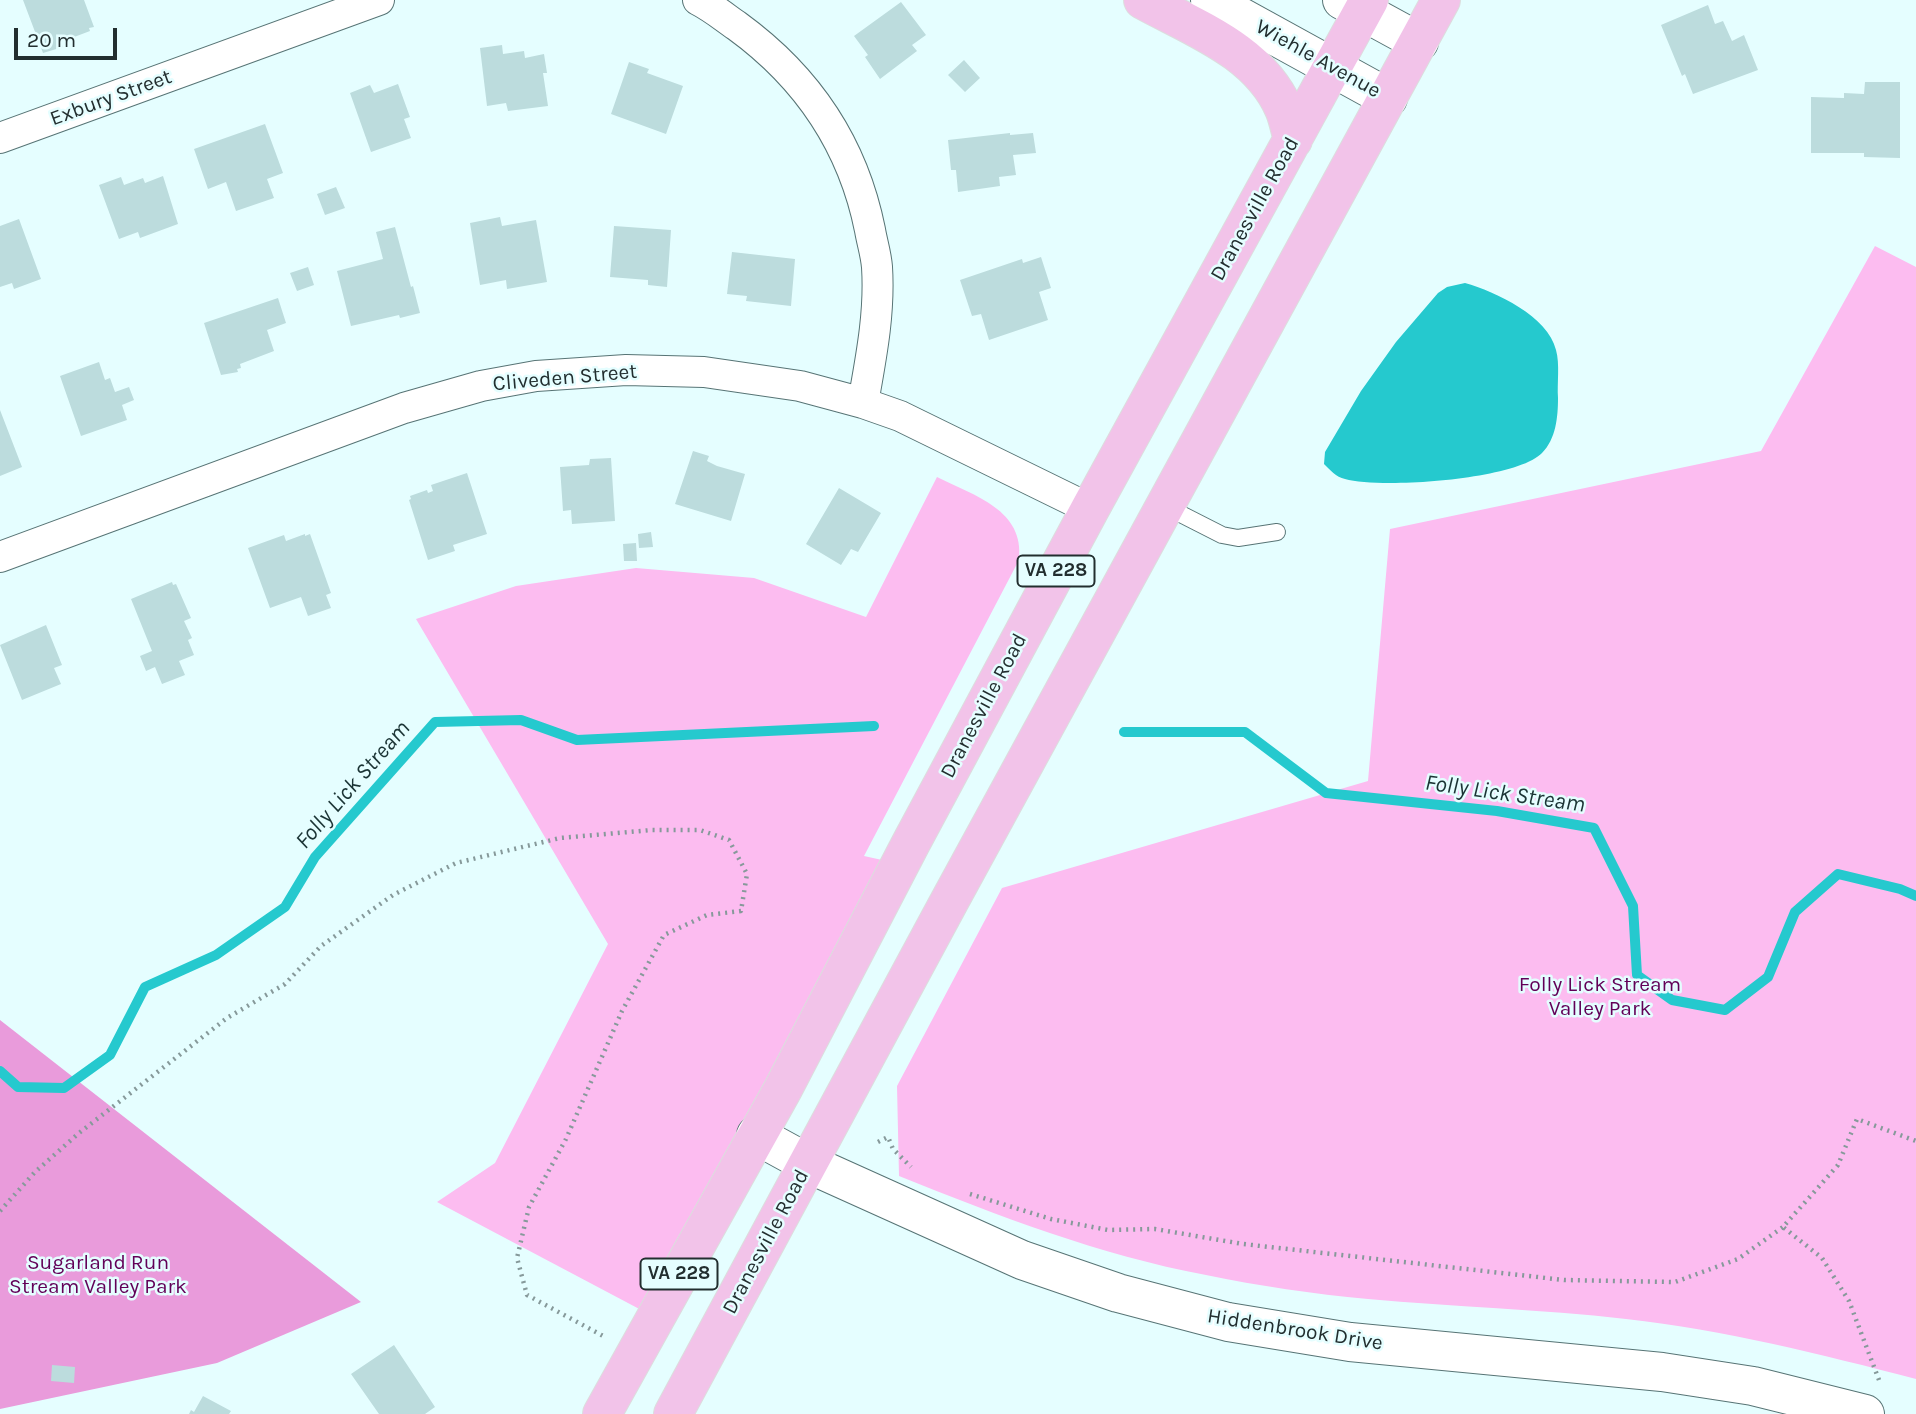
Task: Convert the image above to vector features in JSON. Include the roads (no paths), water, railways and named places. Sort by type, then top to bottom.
[{"type":"main road","points":[[1143,0],[1226,44],[1253,64],[1283,107],[1293,140]]},
{"type":"main road","name":"Dranesville Road","points":[[673,1414],[956,888],[1441,0]]},
{"type":"main road","name":"Dranesville Road","points":[[602,1414],[783,1089],[1090,509],[1333,68],[1358,4]]},
{"type":"street","name":"Exbury Street","points":[[0,138],[379,0]]},
{"type":"street","points":[[698,0],[758,41],[800,83],[831,125],[855,172],[877,264],[877,319],[863,403]]},
{"type":"street","name":"Wiehle Avenue","points":[[1210,0],[1388,97]]},
{"type":"street","points":[[1358,4],[1419,41]]},
{"type":"street","name":"Cliveden Street","points":[[0,557],[404,408],[481,386],[536,376],[626,370],[704,372],[800,386],[863,403],[900,416],[1090,509]]},
{"type":"street","name":"Hiddenbrook Drive","points":[[756,1135],[809,1164],[1022,1260],[1118,1293],[1228,1322],[1350,1342],[1662,1372],[1870,1402]]},
{"type":"lane","points":[[1165,506],[1222,535],[1238,538],[1277,532]]},
{"type":"water","points":[[1465,283],[1491,292],[1519,307],[1543,326],[1551,338],[1558,361],[1558,405],[1555,427],[1547,447],[1528,462],[1478,476],[1387,483],[1363,482],[1336,475],[1324,464],[1325,452],[1361,391],[1396,342],[1438,293],[1447,287]]},
{"type":"waterway","name":"Folly Lick Stream","points":[[0,1071],[18,1087],[64,1088],[110,1055],[145,987],[216,955],[285,907],[315,857],[435,722],[521,720],[577,740],[874,726]]},
{"type":"waterway","name":"Folly Lick Stream","points":[[1124,732],[1245,732],[1326,793],[1497,811],[1594,828],[1633,906],[1637,975],[1672,1000],[1725,1010],[1768,977],[1795,912],[1838,874],[1900,889],[1916,896]]},
{"type":"park label","name":"Folly Lick Stream Valley Park","points":[[1600,997]]},
{"type":"park label","name":"Sugarland Run Stream Valley Park","points":[[98,1275]]}]
